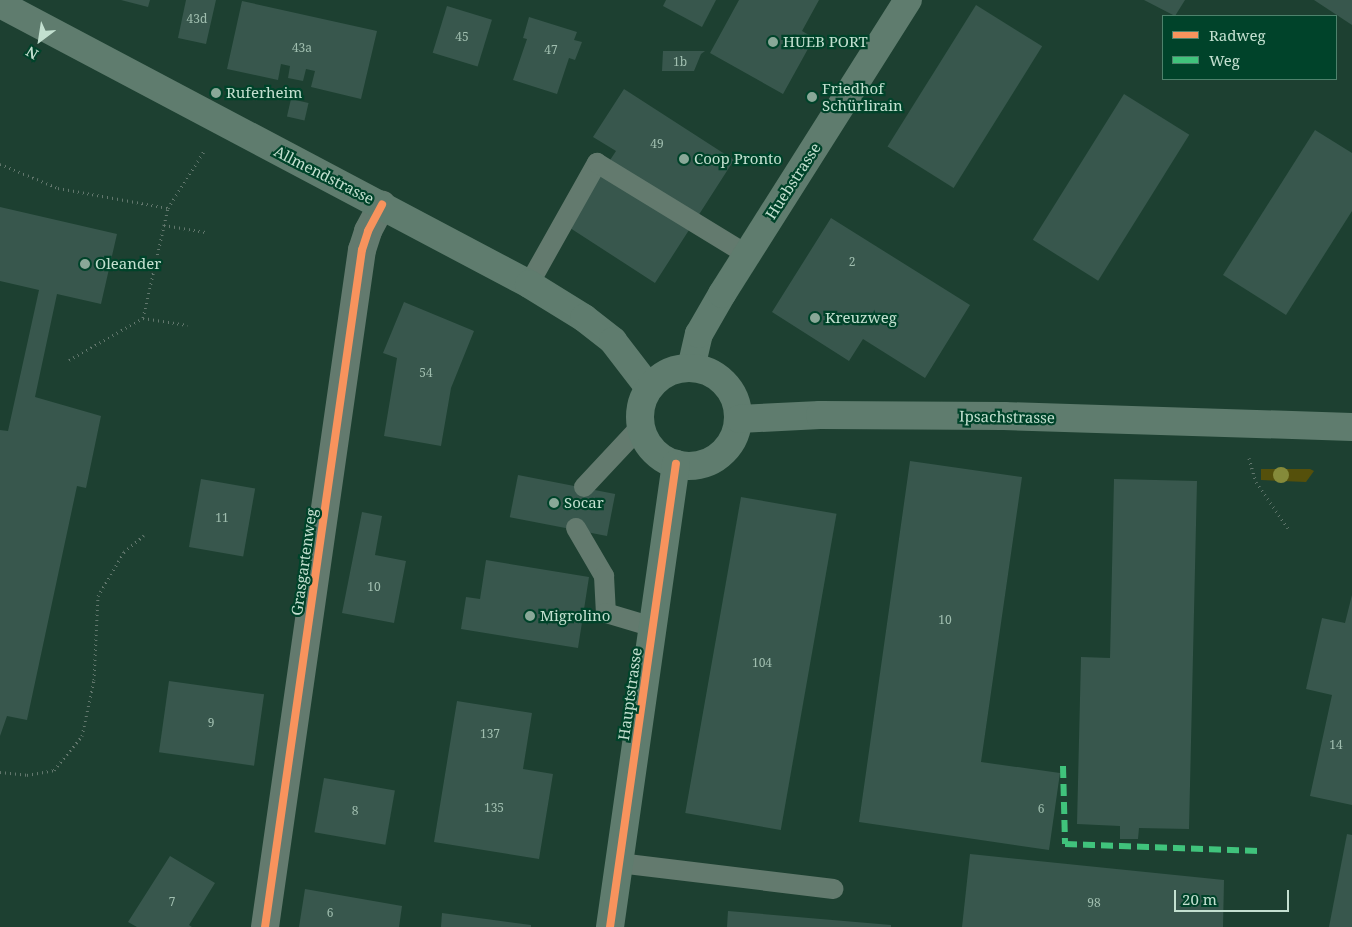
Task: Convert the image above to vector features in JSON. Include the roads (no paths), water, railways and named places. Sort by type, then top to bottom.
[{"type":"main road","name":"Huebstrasse","points":[[691,368],[699,334],[746,254],[908,0]]},
{"type":"main road","name":"Allmendstrasse","points":[[0,4],[529,284],[584,318],[613,341],[649,388]]},
{"type":"main road","points":[[691,368],[719,378],[737,404],[739,419],[736,434],[718,457],[705,464],[676,464],[653,450],[641,426],[642,406],[649,388],[660,376],[675,370],[691,368]]},
{"type":"main road","name":"Ipsachstrasse","points":[[739,419],[820,415],[994,416],[1352,427]]},
{"type":"main road","name":"Hauptstrasse","points":[[610,927],[676,464]]},
{"type":"street","name":"Grasgartenweg","points":[[265,927],[362,250],[368,231],[382,206]]},
{"type":"lane","points":[[529,284],[597,163],[746,254]]},
{"type":"lane","points":[[584,487],[641,426]]},
{"type":"lane","points":[[576,528],[604,576],[606,613],[653,627]]},
{"type":"lane","points":[[619,863],[833,889]]},
{"type":"place","name":"HUEB PORT","points":[[773,42]]},
{"type":"place","name":"Ruferheim","points":[[216,93]]},
{"type":"place","name":"Friedhof Schürlirain","points":[[812,97]]},
{"type":"place","name":"Coop Pronto","points":[[684,159]]},
{"type":"place","name":"Oleander","points":[[85,264]]},
{"type":"place","name":"Kreuzweg","points":[[815,318]]},
{"type":"place","name":"Socar","points":[[554,503]]},
{"type":"place","name":"Migrolino","points":[[530,616]]}]
